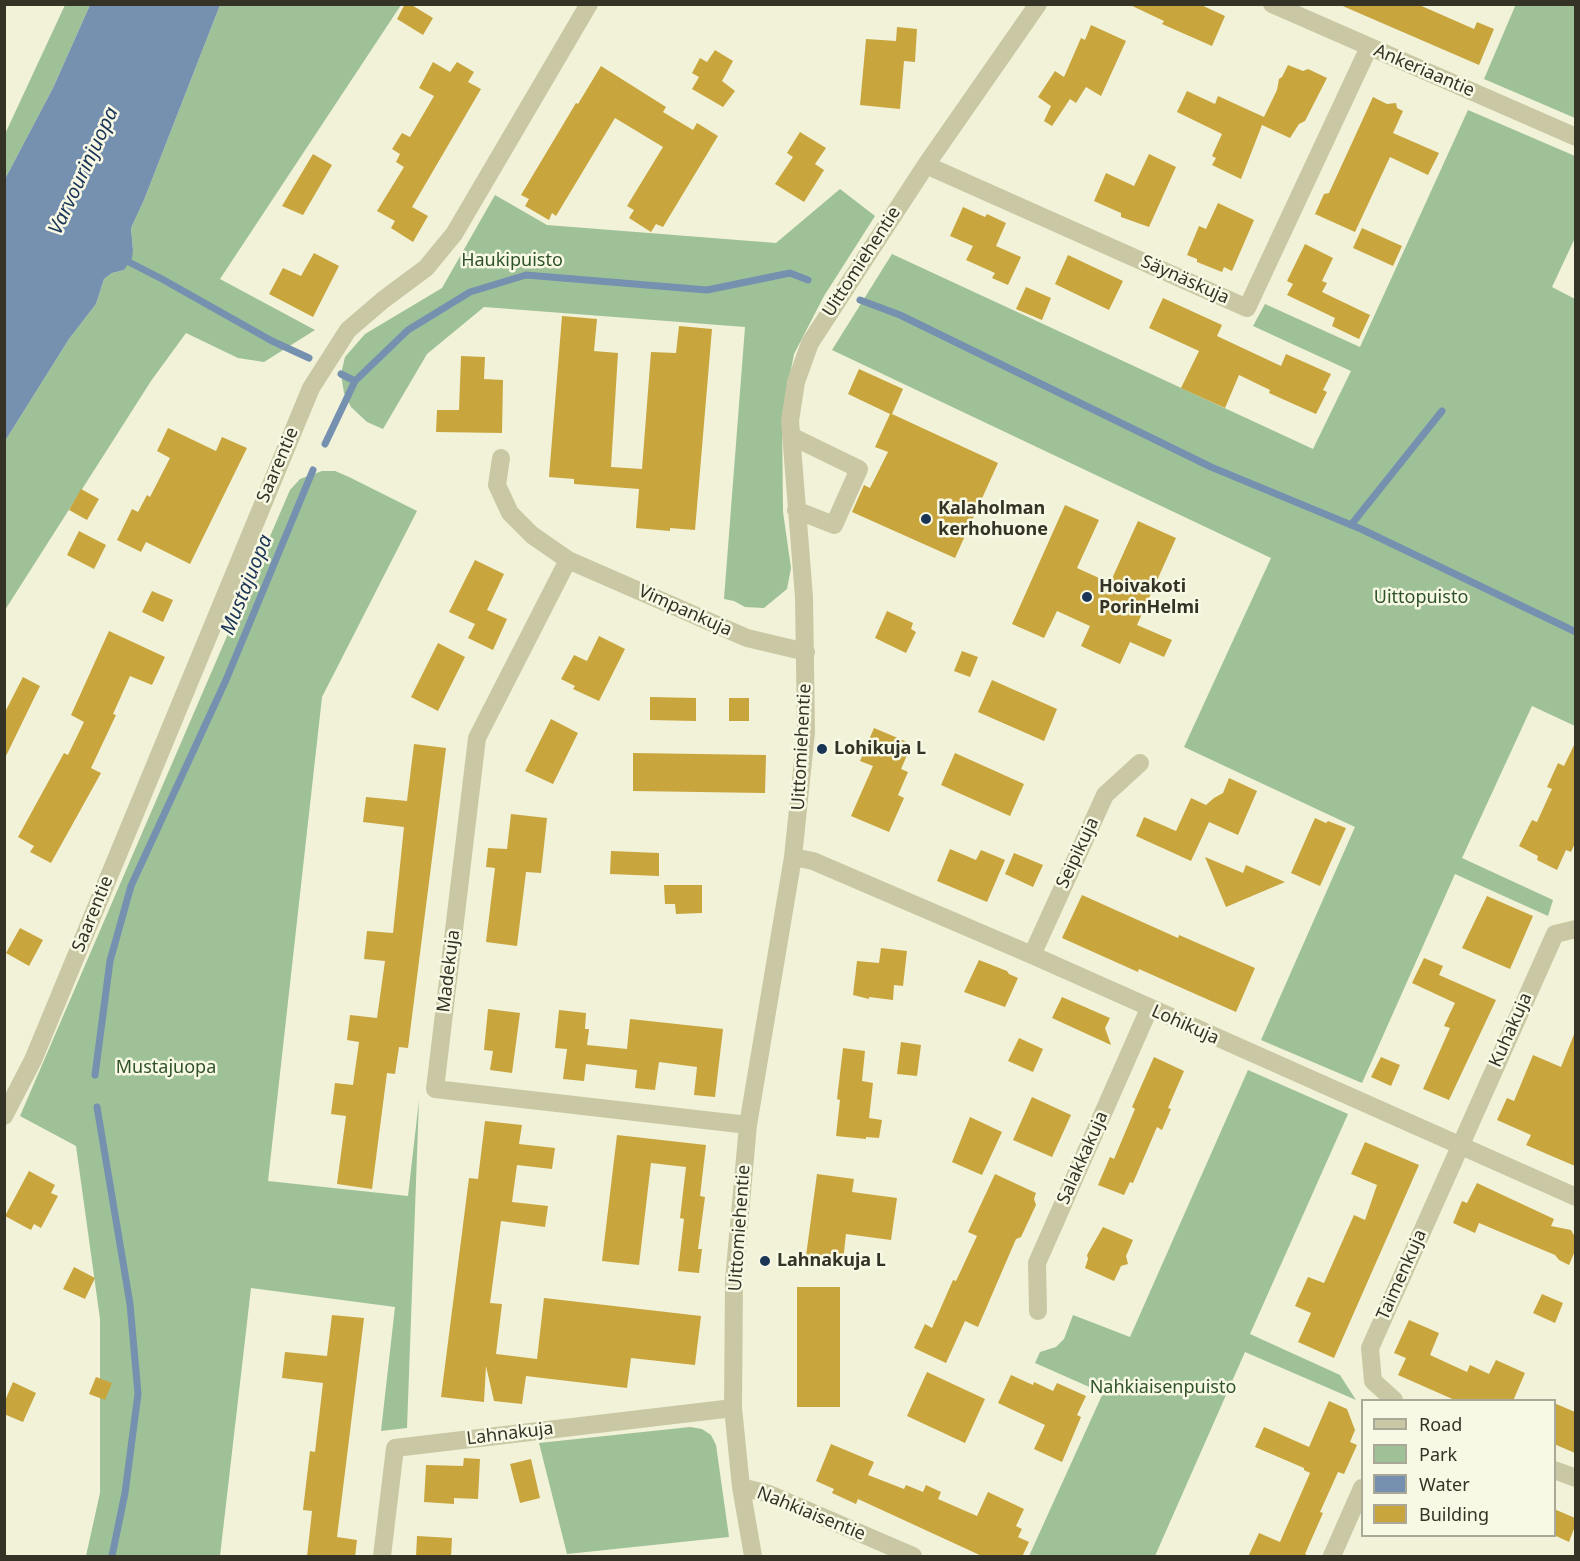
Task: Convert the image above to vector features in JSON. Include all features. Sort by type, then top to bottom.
[{"type":"street","name":"Saarentie","points":[[4,1116],[33,1060],[311,388],[348,330],[426,268],[454,234],[589,4]]},
{"type":"street","name":"Uittomiehentie","points":[[753,1557],[741,1487],[734,1408],[735,1280],[748,1125],[794,857],[806,732],[804,597],[790,421],[796,382],[810,343],[926,165],[1038,4]]},
{"type":"street","name":"Ankeriaantie","points":[[1272,4],[1575,136]]},
{"type":"street","name":"Säynäskuja","points":[[926,165],[1247,308],[1369,47]]},
{"type":"street","points":[[791,436],[859,469],[834,525],[796,510]]},
{"type":"street","name":"Vimpankuja","points":[[501,458],[497,485],[510,513],[532,535],[568,560],[747,638],[806,652]]},
{"type":"street","name":"Madekuja","points":[[568,560],[477,738],[435,1089],[748,1125]]},
{"type":"street","name":"Seipikuja","points":[[1032,955],[1104,795],[1140,763]]},
{"type":"street","name":"Lohikuja","points":[[794,857],[813,861],[1032,955],[1575,1197]]},
{"type":"street","name":"Kuhakuja","points":[[1459,1146],[1555,934],[1575,929]]},
{"type":"street","name":"Salakkakuja","points":[[1038,1311],[1037,1263],[1149,1009]]},
{"type":"street","name":"Taimenkuja","points":[[1392,1399],[1373,1381],[1370,1348],[1459,1146]]},
{"type":"street","name":"Lahnakuja","points":[[382,1557],[395,1448],[734,1408]]},
{"type":"street","points":[[1556,1471],[1575,1478]]},
{"type":"street","name":"Nahkiaisentie","points":[[741,1487],[769,1494],[913,1557]]},
{"type":"street","points":[[1332,1557],[1361,1490]]},
{"type":"green space","points":[[1516,4],[1575,5],[1575,118],[1484,79]]},
{"type":"green space","points":[[65,5],[90,5],[53,88],[5,179],[5,134]]},
{"type":"green space","points":[[220,5],[401,5],[220,279],[315,330],[264,362],[238,358],[186,333],[151,381],[5,610],[5,441],[69,339],[96,304],[104,279],[112,273],[124,270],[133,250],[131,228]]},
{"type":"green space","name":"Uittopuisto","points":[[1468,110],[1575,156],[1575,238],[1552,287],[1575,299],[1575,726],[1532,706],[1462,858],[1553,900],[1548,916],[1455,874],[1362,1083],[1261,1040],[1355,827],[1184,747],[1271,558],[832,350],[892,254],[1313,449],[1351,371],[1253,326],[1265,304],[1360,347]]},
{"type":"green space","name":"Haukipuisto","points":[[840,189],[875,216],[824,296],[794,354],[782,415],[783,512],[791,568],[787,589],[764,608],[745,607],[724,599],[745,327],[484,307],[427,354],[383,429],[367,422],[351,407],[344,393],[341,374],[345,357],[365,334],[442,288],[495,195],[547,225],[776,243]]},
{"type":"green space","name":"Mustajuopa","points":[[322,471],[335,471],[417,511],[322,697],[268,1181],[408,1196],[419,1100],[407,1428],[381,1431],[395,1307],[251,1288],[220,1556],[86,1556],[100,1493],[100,1319],[76,1146],[20,1116],[290,490],[300,479]]},
{"type":"green space","name":"Nahkiaisenpuisto","points":[[1248,1070],[1348,1114],[1250,1334],[1340,1375],[1356,1400],[1245,1352],[1155,1556],[1029,1556],[1103,1393],[1035,1363],[1040,1352],[1056,1347],[1064,1339],[1073,1315],[1130,1337]]},
{"type":"green space","points":[[690,1427],[702,1429],[711,1435],[716,1445],[729,1537],[567,1554],[539,1443]]},
{"type":"water","name":"Varvourinjuopa","points":[[90,5],[220,5],[131,228],[132,258],[124,270],[112,273],[104,279],[96,304],[69,339],[5,441],[5,179],[53,88]]},
{"type":"building","points":[[405,4],[410,4],[433,18],[423,35],[397,19]]},
{"type":"building","points":[[1128,4],[1199,4],[1225,16],[1212,46],[1162,24],[1164,21]]},
{"type":"building","points":[[1338,4],[1417,4],[1474,29],[1477,22],[1494,29],[1479,65]]},
{"type":"building","points":[[1091,25],[1126,41],[1101,96],[1086,87],[1076,103],[1070,99],[1052,126],[1044,121],[1051,106],[1038,97],[1055,71],[1064,77],[1081,38],[1085,40]]},
{"type":"building","points":[[897,27],[917,29],[915,62],[904,61],[900,109],[860,105],[866,39],[896,41]]},
{"type":"building","points":[[715,50],[733,61],[722,81],[735,91],[723,107],[692,89],[699,77],[692,73],[700,58],[707,62]]},
{"type":"building","points":[[433,62],[450,72],[457,62],[474,72],[468,82],[481,89],[412,207],[428,216],[413,242],[391,228],[395,221],[377,211],[404,167],[396,162],[400,154],[392,149],[402,133],[410,137],[434,96],[419,88]]},
{"type":"building","points":[[1288,65],[1303,71],[1308,69],[1327,78],[1305,121],[1299,124],[1290,138],[1262,125],[1241,179],[1212,165],[1216,158],[1212,156],[1222,134],[1177,112],[1187,91],[1215,104],[1218,96],[1264,117],[1277,90],[1279,79]]},
{"type":"building","points":[[601,66],[666,107],[663,112],[693,130],[697,123],[718,136],[663,227],[656,224],[651,232],[629,218],[634,210],[627,206],[663,147],[615,118],[556,216],[552,213],[549,220],[525,206],[529,199],[521,195]]},
{"type":"building","points":[[1373,97],[1387,104],[1396,103],[1397,108],[1403,111],[1393,133],[1439,153],[1428,175],[1390,157],[1355,232],[1315,214],[1324,194],[1329,193]]},
{"type":"building","points":[[800,132],[826,148],[815,164],[824,170],[804,202],[775,184],[793,157],[787,153]]},
{"type":"building","points":[[313,154],[332,165],[303,215],[282,206]]},
{"type":"building","points":[[1149,154],[1176,167],[1149,227],[1121,217],[1121,213],[1094,201],[1106,173],[1134,186]]},
{"type":"building","points":[[1218,203],[1254,220],[1232,271],[1224,267],[1222,272],[1197,262],[1197,259],[1187,255],[1199,226],[1206,229]]},
{"type":"building","points":[[963,207],[985,217],[987,214],[1006,223],[996,246],[1021,257],[1008,285],[992,278],[995,273],[966,260],[973,246],[950,236]]},
{"type":"building","points":[[1362,228],[1402,246],[1393,266],[1353,248]]},
{"type":"building","points":[[1305,244],[1333,258],[1322,281],[1327,283],[1322,292],[1370,315],[1359,339],[1332,326],[1335,318],[1287,295],[1293,284],[1287,281]]},
{"type":"building","points":[[314,253],[339,266],[313,317],[269,294],[283,268],[301,276]]},
{"type":"building","points":[[1068,255],[1123,281],[1109,310],[1055,284]]},
{"type":"building","points":[[1026,287],[1051,298],[1042,320],[1016,309]]},
{"type":"building","points":[[1163,298],[1222,325],[1217,336],[1281,366],[1286,354],[1331,374],[1323,390],[1327,392],[1316,414],[1269,393],[1270,390],[1239,375],[1225,408],[1181,388],[1199,351],[1149,328]]},
{"type":"building","points":[[562,316],[597,319],[594,351],[618,353],[611,467],[642,469],[651,352],[676,353],[679,326],[712,329],[695,530],[670,528],[670,531],[636,528],[639,489],[574,484],[574,479],[549,477]]},
{"type":"building","points":[[461,356],[485,357],[484,379],[503,380],[502,433],[436,432],[437,410],[459,410]]},
{"type":"building","points":[[859,369],[903,389],[892,414],[998,463],[955,558],[852,512],[864,485],[870,488],[888,452],[875,447],[890,414],[848,394]]},
{"type":"building","points":[[168,428],[216,451],[222,437],[247,448],[190,564],[146,542],[141,552],[117,540],[132,509],[138,512],[147,495],[150,497],[170,458],[157,451]]},
{"type":"building","points":[[81,489],[99,499],[87,520],[69,510]]},
{"type":"building","name":"Hoivakoti PorinHelmi","points":[[1065,505],[1099,520],[1077,568],[1110,583],[1138,521],[1176,538],[1137,625],[1172,640],[1164,657],[1130,642],[1120,664],[1081,646],[1090,626],[1057,611],[1044,638],[1012,624]]},
{"type":"building","points":[[79,531],[106,545],[94,569],[67,555]]},
{"type":"building","points":[[475,560],[504,574],[487,610],[507,619],[493,650],[468,638],[475,624],[449,612]]},
{"type":"building","points":[[152,591],[173,600],[163,622],[142,612]]},
{"type":"building","points":[[887,611],[913,623],[911,629],[916,632],[906,653],[875,638]]},
{"type":"building","points":[[109,631],[165,657],[152,685],[130,676],[113,714],[116,715],[91,768],[101,773],[51,863],[30,852],[34,846],[18,837],[64,753],[68,755],[84,722],[71,715]]},
{"type":"building","points":[[599,636],[625,649],[599,701],[573,689],[575,686],[561,679],[574,655],[587,661]]},
{"type":"building","points":[[438,643],[465,657],[438,711],[411,697]]},
{"type":"building","points":[[962,651],[978,657],[970,677],[954,671]]},
{"type":"building","points":[[23,677],[40,686],[4,760],[4,714]]},
{"type":"building","points":[[992,680],[1057,709],[1044,741],[978,712]]},
{"type":"building","points":[[650,697],[696,698],[696,721],[650,720]]},
{"type":"building","points":[[729,698],[749,698],[749,721],[729,721]]},
{"type":"building","points":[[551,719],[578,733],[553,784],[525,771]]},
{"type":"building","points":[[874,728],[912,744],[901,769],[908,772],[898,795],[904,798],[889,832],[851,816],[873,766],[860,761]]},
{"type":"building","points":[[1575,743],[1575,843],[1571,852],[1566,850],[1557,870],[1537,860],[1538,856],[1519,846],[1532,820],[1537,822],[1552,789],[1547,787],[1558,763],[1564,766]]},
{"type":"building","points":[[414,744],[446,748],[408,1048],[399,1047],[395,1074],[387,1073],[372,1189],[337,1184],[346,1116],[331,1114],[335,1083],[353,1085],[359,1042],[347,1040],[350,1015],[377,1018],[385,961],[364,959],[367,931],[393,933],[404,827],[363,822],[366,797],[407,801]]},
{"type":"building","points":[[633,753],[766,755],[765,793],[633,791]]},
{"type":"building","points":[[955,753],[1024,784],[1010,816],[941,785]]},
{"type":"building","points":[[1229,778],[1257,791],[1238,835],[1209,822],[1191,861],[1136,836],[1144,817],[1176,831],[1191,798],[1206,805],[1223,793]]},
{"type":"building","points":[[511,814],[547,818],[541,873],[526,872],[517,946],[486,942],[495,868],[486,867],[488,848],[507,849]]},
{"type":"building","points":[[1315,818],[1346,828],[1320,886],[1291,873]]},
{"type":"building","points":[[950,849],[976,860],[981,850],[1005,860],[987,902],[937,881]]},
{"type":"building","points":[[611,851],[659,853],[659,876],[610,874]]},
{"type":"building","points":[[1014,853],[1043,865],[1033,887],[1005,874]]},
{"type":"building","points":[[1205,857],[1243,873],[1246,865],[1285,882],[1226,907]]},
{"type":"building","points":[[664,885],[702,885],[702,913],[676,914],[675,904],[665,904]]},
{"type":"building","points":[[1082,895],[1178,938],[1179,935],[1255,968],[1236,1012],[1062,938]]},
{"type":"building","points":[[1487,896],[1533,916],[1510,969],[1462,948]]},
{"type":"building","points":[[20,928],[43,940],[29,966],[6,953]]},
{"type":"building","points":[[881,948],[907,951],[903,986],[894,985],[893,1000],[869,997],[869,999],[853,995],[857,961],[879,963]]},
{"type":"building","points":[[1424,958],[1443,966],[1439,975],[1496,1000],[1449,1100],[1423,1089],[1450,1028],[1444,1026],[1455,1003],[1412,983]]},
{"type":"building","points":[[979,960],[1018,978],[1005,1007],[964,992]]},
{"type":"building","points":[[1062,997],[1110,1018],[1105,1028],[1111,1045],[1052,1018]]},
{"type":"building","points":[[488,1009],[520,1013],[512,1073],[490,1070],[493,1051],[484,1050]]},
{"type":"building","points":[[559,1010],[586,1013],[585,1029],[589,1029],[587,1045],[627,1049],[630,1019],[723,1029],[715,1097],[694,1095],[697,1067],[659,1062],[655,1090],[635,1088],[637,1070],[586,1064],[584,1081],[563,1079],[567,1049],[555,1048]]},
{"type":"building","points":[[1575,1032],[1575,1166],[1526,1145],[1531,1135],[1497,1120],[1507,1098],[1514,1101],[1533,1055],[1561,1067]]},
{"type":"building","points":[[1019,1038],[1043,1049],[1033,1072],[1008,1061]]},
{"type":"building","points":[[901,1042],[921,1045],[917,1076],[897,1074]]},
{"type":"building","points":[[843,1048],[865,1051],[862,1081],[873,1083],[869,1118],[882,1120],[879,1138],[836,1136],[840,1100],[837,1099]]},
{"type":"building","points":[[1154,1057],[1184,1071],[1168,1108],[1171,1109],[1162,1130],[1157,1127],[1133,1183],[1130,1182],[1124,1195],[1098,1185],[1110,1157],[1114,1159],[1135,1109],[1132,1107]]},
{"type":"building","points":[[1381,1057],[1400,1065],[1391,1086],[1371,1077]]},
{"type":"building","points":[[1032,1097],[1071,1115],[1052,1157],[1013,1140]]},
{"type":"building","points":[[970,1117],[1002,1132],[982,1175],[952,1162]]},
{"type":"building","points":[[485,1121],[522,1125],[519,1144],[555,1148],[552,1169],[517,1165],[512,1202],[548,1206],[545,1227],[501,1221],[490,1303],[502,1304],[496,1354],[537,1359],[544,1298],[701,1316],[695,1365],[631,1358],[627,1388],[526,1376],[522,1404],[494,1401],[486,1366],[484,1402],[441,1397],[469,1178],[478,1179]]},
{"type":"building","points":[[617,1135],[706,1145],[700,1196],[705,1197],[698,1249],[702,1249],[699,1273],[678,1271],[684,1219],[680,1218],[686,1167],[651,1163],[639,1265],[602,1261]]},
{"type":"building","points":[[1365,1142],[1419,1165],[1334,1358],[1298,1342],[1311,1313],[1295,1306],[1308,1277],[1324,1283],[1354,1215],[1365,1220],[1377,1185],[1351,1174]]},
{"type":"building","points":[[29,1171],[55,1185],[51,1193],[58,1196],[41,1228],[34,1224],[31,1230],[5,1216]]},
{"type":"building","points":[[817,1174],[854,1179],[852,1192],[897,1198],[891,1240],[846,1234],[843,1261],[806,1256]]},
{"type":"building","points":[[995,1174],[1036,1193],[1034,1199],[1036,1205],[1021,1237],[1016,1239],[978,1327],[965,1321],[946,1363],[914,1348],[925,1324],[932,1328],[953,1280],[956,1281],[977,1236],[968,1232]]},
{"type":"building","points":[[1477,1183],[1554,1219],[1551,1226],[1571,1230],[1575,1237],[1575,1251],[1569,1265],[1555,1255],[1479,1223],[1475,1233],[1453,1223],[1462,1201],[1467,1203]]},
{"type":"building","points":[[1103,1227],[1133,1240],[1126,1256],[1128,1264],[1121,1266],[1114,1281],[1085,1268],[1087,1255]]},
{"type":"building","points":[[74,1267],[95,1278],[85,1299],[63,1289]]},
{"type":"building","points":[[797,1287],[840,1287],[840,1407],[797,1407]]},
{"type":"building","points":[[1542,1294],[1563,1303],[1555,1323],[1533,1313]]},
{"type":"building","points":[[332,1315],[364,1318],[337,1537],[357,1540],[355,1557],[307,1557],[312,1511],[303,1510],[310,1451],[315,1452],[323,1383],[282,1378],[285,1352],[327,1356]]},
{"type":"building","points":[[1409,1320],[1439,1333],[1430,1355],[1467,1372],[1470,1365],[1489,1374],[1496,1360],[1525,1373],[1514,1399],[1452,1399],[1398,1375],[1406,1358],[1394,1353]]},
{"type":"building","points":[[927,1372],[985,1399],[965,1443],[907,1416]]},
{"type":"building","points":[[1011,1375],[1053,1391],[1057,1383],[1086,1396],[1077,1415],[1081,1417],[1062,1462],[1034,1449],[1045,1425],[998,1403]]},
{"type":"building","points":[[96,1377],[112,1383],[105,1400],[89,1394]]},
{"type":"building","points":[[13,1382],[36,1393],[23,1422],[4,1414],[4,1403]]},
{"type":"building","points":[[1329,1401],[1347,1409],[1355,1430],[1350,1442],[1357,1445],[1344,1474],[1338,1472],[1320,1512],[1323,1513],[1305,1554],[1311,1557],[1248,1557],[1259,1533],[1280,1542],[1310,1473],[1304,1468],[1255,1447],[1264,1427],[1309,1447]]},
{"type":"building","points":[[1556,1404],[1575,1412],[1575,1453],[1556,1445]]},
{"type":"building","points":[[831,1444],[874,1462],[868,1475],[904,1489],[906,1485],[923,1492],[926,1485],[941,1492],[938,1499],[977,1516],[988,1492],[1024,1509],[1016,1526],[1022,1529],[1018,1537],[1029,1542],[1022,1557],[984,1557],[858,1499],[856,1504],[832,1493],[834,1489],[816,1481]]},
{"type":"building","points":[[464,1458],[480,1459],[478,1499],[454,1498],[454,1504],[424,1502],[426,1465],[463,1466]]},
{"type":"building","points":[[531,1459],[540,1498],[520,1503],[510,1464]]},
{"type":"building","points":[[1556,1510],[1575,1518],[1575,1526],[1569,1542],[1556,1536]]},
{"type":"building","points":[[417,1536],[452,1538],[451,1557],[416,1557]]},
{"type":"waterway","points":[[123,259],[272,341],[309,358]]},
{"type":"waterway","points":[[341,374],[355,381],[408,330],[470,292],[526,275],[707,290],[790,273],[808,280]]},
{"type":"waterway","points":[[860,300],[900,315],[1211,467],[1361,529],[1576,632]]},
{"type":"waterway","points":[[325,444],[355,381]]},
{"type":"waterway","points":[[1351,525],[1442,411]]},
{"type":"waterway","name":"Mustajuopa","points":[[95,1075],[110,961],[131,886],[226,680],[313,470]]},
{"type":"waterway","name":"Mustajuopa","points":[[97,1107],[130,1304],[138,1394],[125,1493],[112,1556]]},
{"type":"place","name":"Kalaholman kerhohuone","points":[[926,519]]},
{"type":"place","name":"Hoivakoti PorinHelmi","points":[[1087,597]]},
{"type":"place","name":"Lohikuja L","points":[[822,749]]},
{"type":"place","name":"Lahnakuja L","points":[[765,1261]]}]
